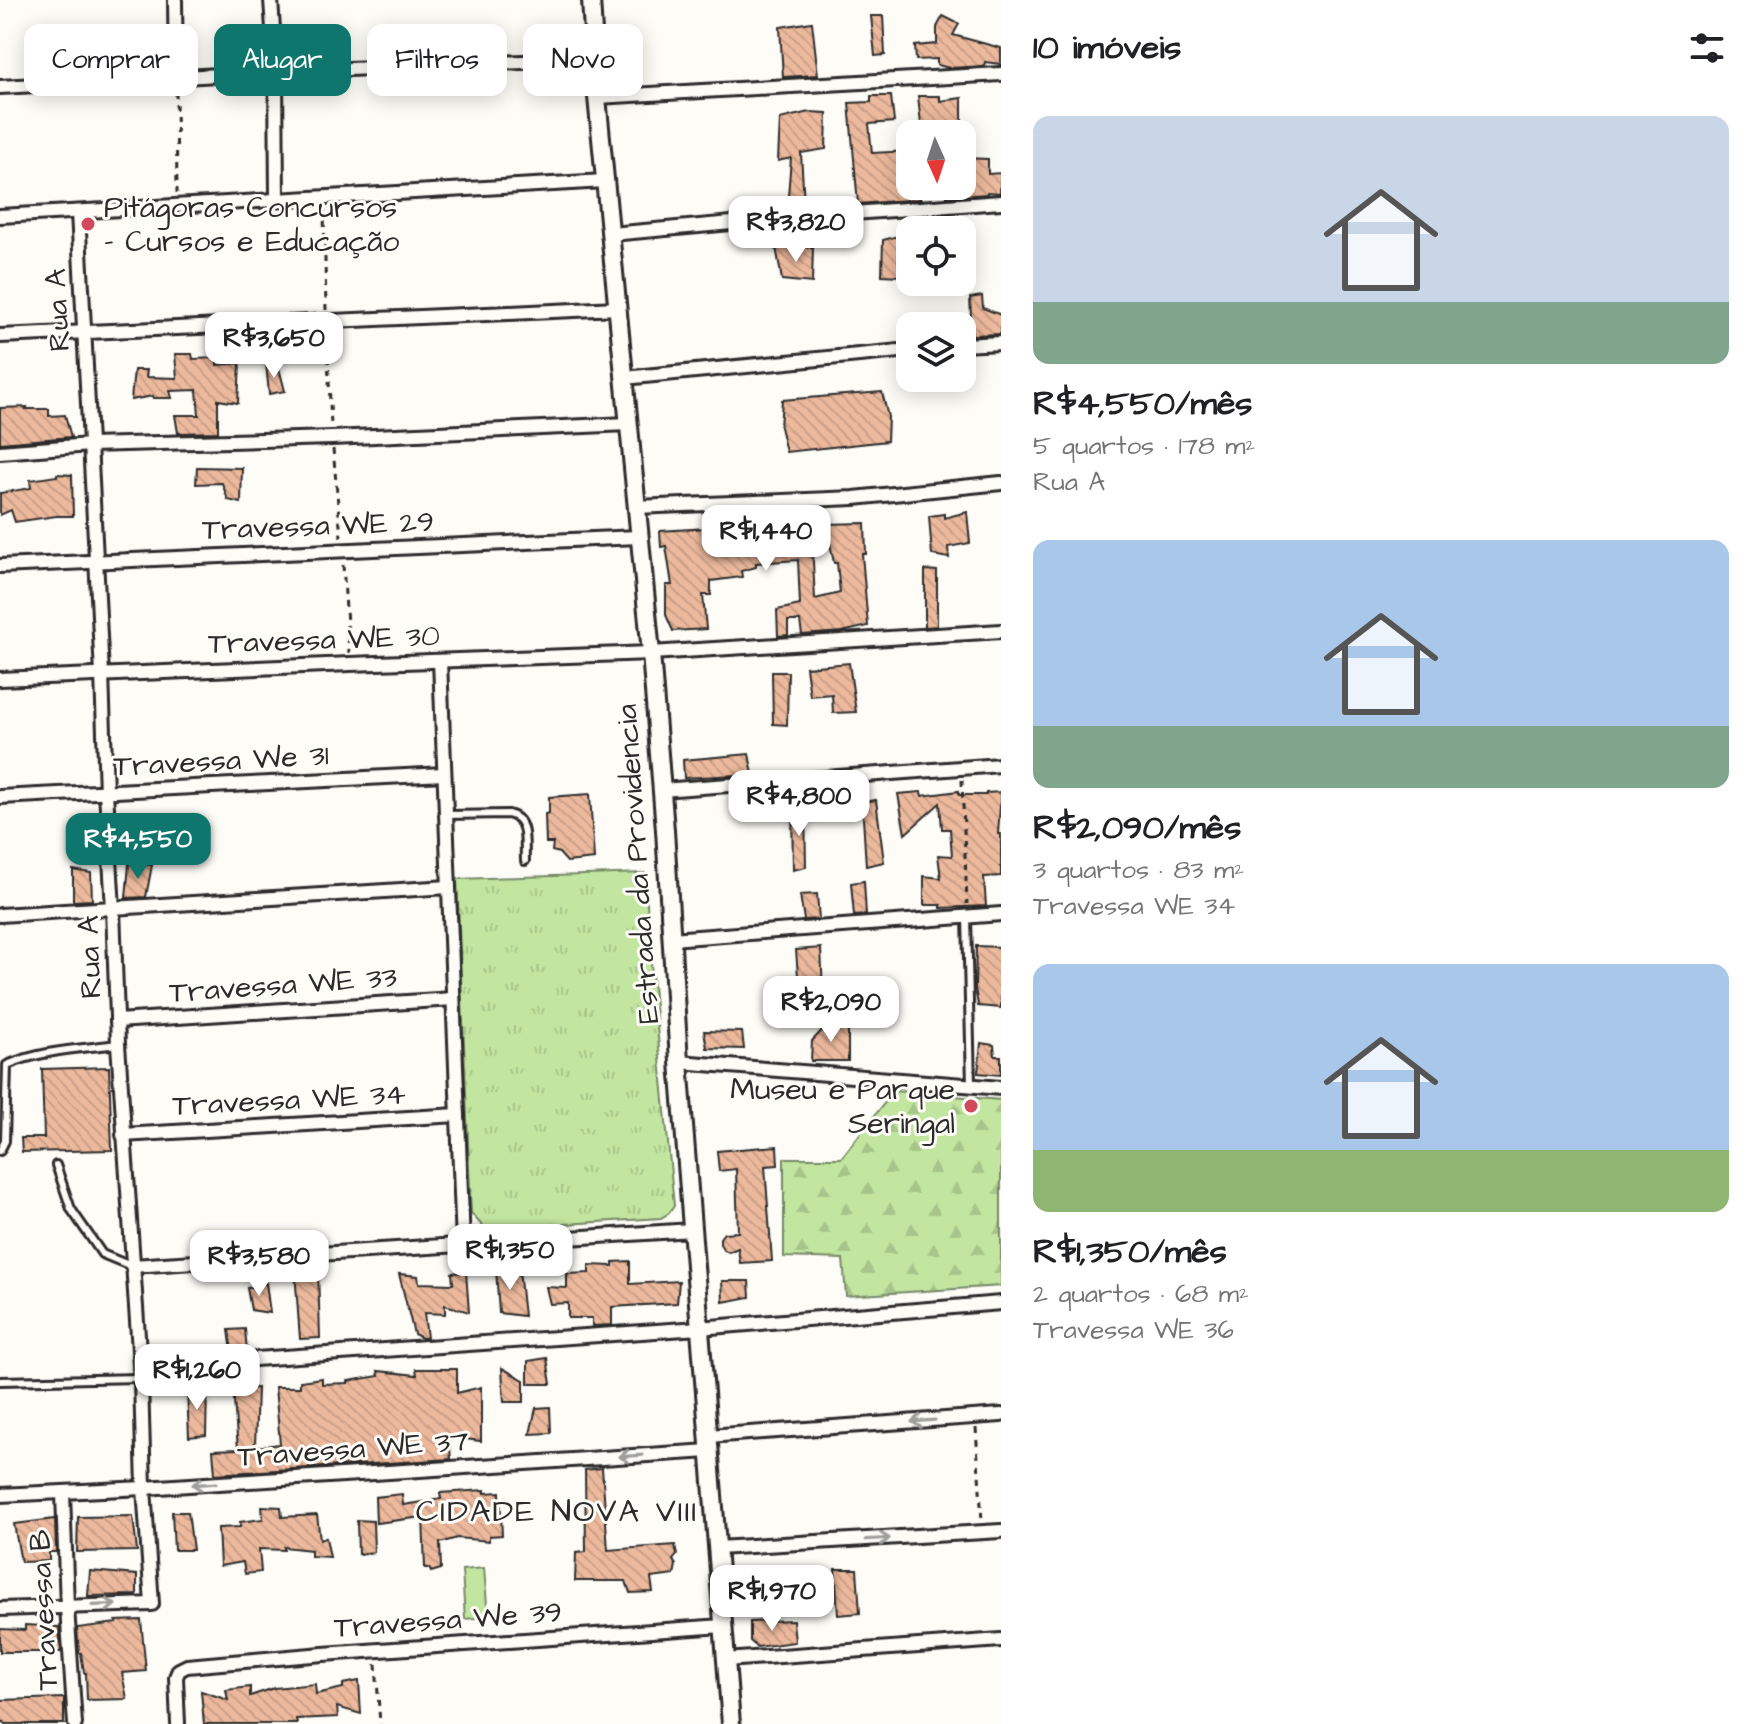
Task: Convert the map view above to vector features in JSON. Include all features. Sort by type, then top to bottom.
[{"type":"main road","name":"Estrada da Providencia","points":[[591,0],[592,24]]},
{"type":"main road","name":"Estrada da Providencia","points":[[597,97],[651,653],[679,1062],[731,1724]]},
{"type":"street","points":[[175,0],[175,24]]},
{"type":"street","points":[[271,0],[273,24]]},
{"type":"street","points":[[351,69],[523,62]]},
{"type":"street","points":[[597,97],[1001,74]]},
{"type":"street","points":[[0,87],[24,86]]},
{"type":"street","points":[[276,96],[277,200]]},
{"type":"street","points":[[0,216],[605,181]]},
{"type":"street","points":[[611,234],[1001,202]]},
{"type":"street","name":"Rua A","points":[[67,1607],[152,1604],[118,1044],[78,212]]},
{"type":"street","points":[[0,336],[618,308]]},
{"type":"street","points":[[976,344],[1001,343]]},
{"type":"street","points":[[624,378],[896,351]]},
{"type":"street","points":[[0,452],[90,445],[332,438],[628,424]]},
{"type":"street","points":[[636,507],[854,498],[1001,483]]},
{"type":"street","name":"Travessa WE 29","points":[[0,566],[638,537]]},
{"type":"street","name":"Travessa WE 30","points":[[0,679],[651,653],[1001,631]]},
{"type":"street","points":[[440,661],[463,1244]]},
{"type":"street","points":[[661,790],[1001,765]]},
{"type":"street","name":"Travessa We 31","points":[[0,797],[444,774]]},
{"type":"street","points":[[0,915],[449,887]]},
{"type":"street","points":[[671,939],[1001,914]]},
{"type":"street","name":"Travessa WE 33","points":[[117,1021],[453,999]]},
{"type":"street","points":[[679,1062],[1001,1088]]},
{"type":"street","name":"Travessa WE 34","points":[[123,1135],[458,1115]]},
{"type":"street","points":[[132,1266],[692,1230]]},
{"type":"street","points":[[140,1372],[1001,1303]]},
{"type":"street","name":"Travessa WE 37","points":[[0,1495],[144,1488],[708,1444],[1001,1415]]},
{"type":"street","name":"Travessa B","points":[[63,1493],[75,1724]]},
{"type":"street","points":[[717,1548],[1001,1531]]},
{"type":"street","points":[[0,1609],[67,1607]]},
{"type":"street","name":"Travessa We 39","points":[[178,1724],[176,1677],[179,1670],[187,1666],[723,1626]]},
{"type":"street","points":[[725,1660],[1001,1640]]},
{"type":"lane","points":[[446,815],[516,815],[523,827],[525,861]]},
{"type":"lane","points":[[967,917],[971,1085]]},
{"type":"lane","points":[[0,1151],[5,1141],[3,1065],[25,1057],[74,1048],[118,1044]]},
{"type":"lane","points":[[56,1165],[71,1209],[102,1254],[132,1266]]},
{"type":"lane","points":[[0,1381],[140,1372]]},
{"type":"path","points":[[176,96],[177,206]]},
{"type":"path","points":[[962,768],[967,917]]},
{"type":"path","points":[[975,1417],[983,1532]]},
{"type":"path","points":[[375,1650],[380,1724]]},
{"type":"green space","points":[[645,873],[674,1206],[661,1218],[485,1229],[471,1213],[457,879]]},
{"type":"green space","points":[[894,1091],[1001,1100],[1001,1286],[846,1296],[843,1259],[784,1257],[784,1158],[841,1158]]},
{"type":"green space","points":[[484,1568],[488,1617],[465,1619],[462,1570]]},
{"type":"building","points":[[871,16],[883,16],[885,55],[875,56]]},
{"type":"building","points":[[943,16],[959,24],[953,35],[1001,48],[1001,64],[985,62],[984,66],[950,68],[937,65],[937,59],[916,60],[915,46],[937,44],[937,27]]},
{"type":"building","points":[[812,22],[818,75],[783,77],[780,27]]},
{"type":"building","points":[[871,96],[891,96],[894,122],[869,124],[872,153],[896,152],[896,200],[908,200],[858,204],[849,103],[871,102]]},
{"type":"building","points":[[918,96],[940,96],[940,101],[962,98],[962,120],[921,120]]},
{"type":"building","points":[[809,112],[827,113],[826,149],[801,153],[804,203],[798,208],[787,209],[791,158],[778,161],[780,119]]},
{"type":"building","points":[[976,159],[988,159],[988,174],[1001,173],[1000,193],[976,195]]},
{"type":"building","points":[[896,237],[896,276],[882,275],[883,240]]},
{"type":"building","points":[[776,247],[813,247],[812,283],[782,280]]},
{"type":"building","points":[[982,296],[983,308],[1001,315],[1001,334],[976,335],[976,312],[971,312],[970,298]]},
{"type":"building","points":[[175,354],[192,354],[193,359],[217,358],[217,365],[240,363],[238,403],[218,400],[218,432],[178,433],[175,415],[199,415],[197,390],[170,391],[172,398],[153,396],[131,400],[134,370],[147,370],[146,377],[177,378]]},
{"type":"building","points":[[266,363],[279,368],[285,391],[269,394]]},
{"type":"building","points":[[882,392],[888,417],[887,441],[786,452],[780,427],[782,400]]},
{"type":"building","points":[[0,408],[49,409],[49,416],[65,415],[71,437],[0,443]]},
{"type":"building","points":[[197,467],[242,468],[241,503],[228,500],[222,483],[196,484]]},
{"type":"building","points":[[57,474],[72,475],[73,516],[15,522],[11,510],[0,515],[0,493],[31,488],[30,480]]},
{"type":"building","points":[[967,512],[970,543],[948,547],[949,558],[932,555],[929,516],[944,514],[944,518]]},
{"type":"building","points":[[774,522],[774,529],[811,525],[815,599],[840,593],[837,563],[834,563],[826,524],[865,523],[866,554],[862,554],[868,626],[842,632],[802,635],[800,621],[788,621],[788,635],[778,636],[777,610],[800,605],[798,560],[756,563],[756,567],[741,571],[742,577],[711,581],[711,595],[703,595],[706,629],[673,631],[666,615],[666,585],[672,585],[666,546],[661,547],[660,531],[738,526],[738,529]]},
{"type":"building","points":[[925,570],[937,571],[937,626],[925,627]]},
{"type":"building","points":[[849,663],[856,712],[833,713],[832,694],[810,696],[806,667]]},
{"type":"building","points":[[772,672],[788,672],[787,725],[773,724]]},
{"type":"building","points":[[749,754],[753,774],[684,778],[683,760]]},
{"type":"building","points":[[959,791],[959,795],[1001,792],[998,834],[1001,834],[1001,876],[984,877],[986,906],[941,908],[941,905],[924,905],[924,876],[941,878],[938,855],[952,856],[950,829],[942,829],[940,803],[905,834],[898,794],[921,792],[922,796]]},
{"type":"building","points":[[590,794],[594,859],[567,862],[559,853],[552,851],[553,843],[546,843],[545,814],[549,813],[549,797]]},
{"type":"building","points":[[876,800],[884,862],[866,866],[862,802]]},
{"type":"building","points":[[792,807],[805,807],[806,867],[793,870]]},
{"type":"building","points":[[129,864],[152,865],[146,897],[126,898]]},
{"type":"building","points":[[73,870],[91,873],[92,900],[73,901]]},
{"type":"building","points":[[864,881],[866,915],[854,916],[851,883]]},
{"type":"building","points":[[817,894],[819,919],[804,920],[800,895]]},
{"type":"building","points":[[976,946],[1001,947],[1001,1008],[978,1006]]},
{"type":"building","points":[[821,948],[823,992],[813,991],[801,1015],[796,950]]},
{"type":"building","points":[[828,1024],[848,1024],[848,1061],[811,1061],[812,1041]]},
{"type":"building","points":[[704,1031],[742,1032],[744,1049],[707,1048]]},
{"type":"building","points":[[981,1043],[994,1045],[995,1056],[1001,1056],[1001,1075],[978,1073]]},
{"type":"building","points":[[109,1067],[112,1150],[22,1152],[21,1138],[44,1138],[42,1069]]},
{"type":"building","points":[[777,1146],[778,1165],[765,1166],[772,1261],[740,1263],[738,1248],[729,1252],[720,1244],[724,1233],[738,1232],[736,1169],[719,1171],[717,1151]]},
{"type":"building","points":[[630,1261],[630,1284],[679,1281],[677,1303],[612,1307],[612,1325],[592,1326],[592,1318],[568,1318],[568,1303],[550,1304],[546,1287],[567,1288],[567,1274],[589,1273],[589,1265],[613,1266],[613,1262]]},
{"type":"building","points":[[318,1269],[320,1338],[300,1339],[295,1271]]},
{"type":"building","points":[[496,1269],[519,1270],[524,1316],[499,1313]]},
{"type":"building","points":[[466,1272],[469,1312],[445,1305],[445,1314],[424,1313],[427,1338],[414,1334],[399,1274],[418,1276],[419,1283],[453,1284],[452,1273]]},
{"type":"building","points":[[722,1281],[749,1281],[750,1297],[723,1302]]},
{"type":"building","points":[[266,1283],[270,1313],[251,1310],[247,1288]]},
{"type":"building","points":[[245,1329],[247,1351],[232,1352],[229,1330]]},
{"type":"building","points":[[547,1358],[551,1384],[528,1384],[528,1361]]},
{"type":"building","points":[[502,1368],[524,1380],[524,1402],[504,1402]]},
{"type":"building","points":[[416,1369],[457,1369],[457,1393],[481,1387],[481,1441],[449,1437],[451,1459],[215,1474],[213,1450],[238,1449],[233,1389],[257,1388],[255,1447],[280,1444],[275,1387],[300,1387],[300,1381],[322,1378],[322,1384],[348,1383],[379,1376],[378,1371],[417,1375]]},
{"type":"building","points":[[187,1390],[207,1390],[206,1435],[189,1437]]},
{"type":"building","points":[[550,1407],[551,1433],[530,1434],[536,1408]]},
{"type":"building","points":[[602,1468],[608,1550],[675,1545],[674,1575],[651,1578],[653,1592],[630,1593],[626,1581],[575,1581],[576,1553],[586,1552],[585,1470]]},
{"type":"building","points":[[485,1490],[485,1493],[500,1492],[502,1535],[489,1536],[489,1541],[457,1538],[440,1543],[441,1569],[431,1572],[425,1568],[423,1517],[376,1523],[375,1497],[402,1494],[403,1505],[441,1499],[440,1493]]},
{"type":"building","points":[[262,1506],[281,1507],[282,1517],[317,1515],[320,1539],[326,1538],[330,1557],[311,1556],[311,1550],[284,1547],[284,1550],[259,1549],[261,1572],[245,1574],[243,1562],[220,1566],[218,1528],[240,1527],[240,1522],[263,1519]]},
{"type":"building","points":[[172,1512],[188,1512],[193,1550],[174,1550]]},
{"type":"building","points":[[133,1516],[137,1551],[77,1552],[78,1517]]},
{"type":"building","points":[[55,1519],[56,1552],[49,1552],[49,1561],[21,1562],[14,1524]]},
{"type":"building","points":[[357,1520],[373,1521],[374,1552],[358,1554]]},
{"type":"building","points":[[835,1569],[857,1569],[860,1613],[838,1615]]},
{"type":"building","points":[[90,1571],[137,1575],[137,1595],[88,1596]]},
{"type":"building","points":[[141,1620],[146,1671],[122,1673],[127,1699],[87,1700],[86,1673],[79,1653],[77,1628]]},
{"type":"building","points":[[793,1620],[795,1642],[757,1647],[750,1641],[750,1622]]},
{"type":"building","points":[[25,1625],[59,1627],[61,1652],[0,1652],[0,1629],[25,1630]]},
{"type":"building","points":[[359,1681],[361,1714],[337,1707],[338,1717],[296,1719],[297,1724],[204,1724],[201,1691],[228,1700],[226,1690],[250,1687],[250,1696],[274,1688],[315,1684],[316,1694]]},
{"type":"building","points":[[64,1698],[64,1724],[0,1722],[0,1700]]},
{"type":"place","name":"Pitágoras Concursos - Cursos e Educação","points":[[88,224]]},
{"type":"place","name":"Museu e Parque Seringal","points":[[971,1106]]},
{"type":"district","name":"CIDADE NOVA VIII","points":[[557,1510]]}]
